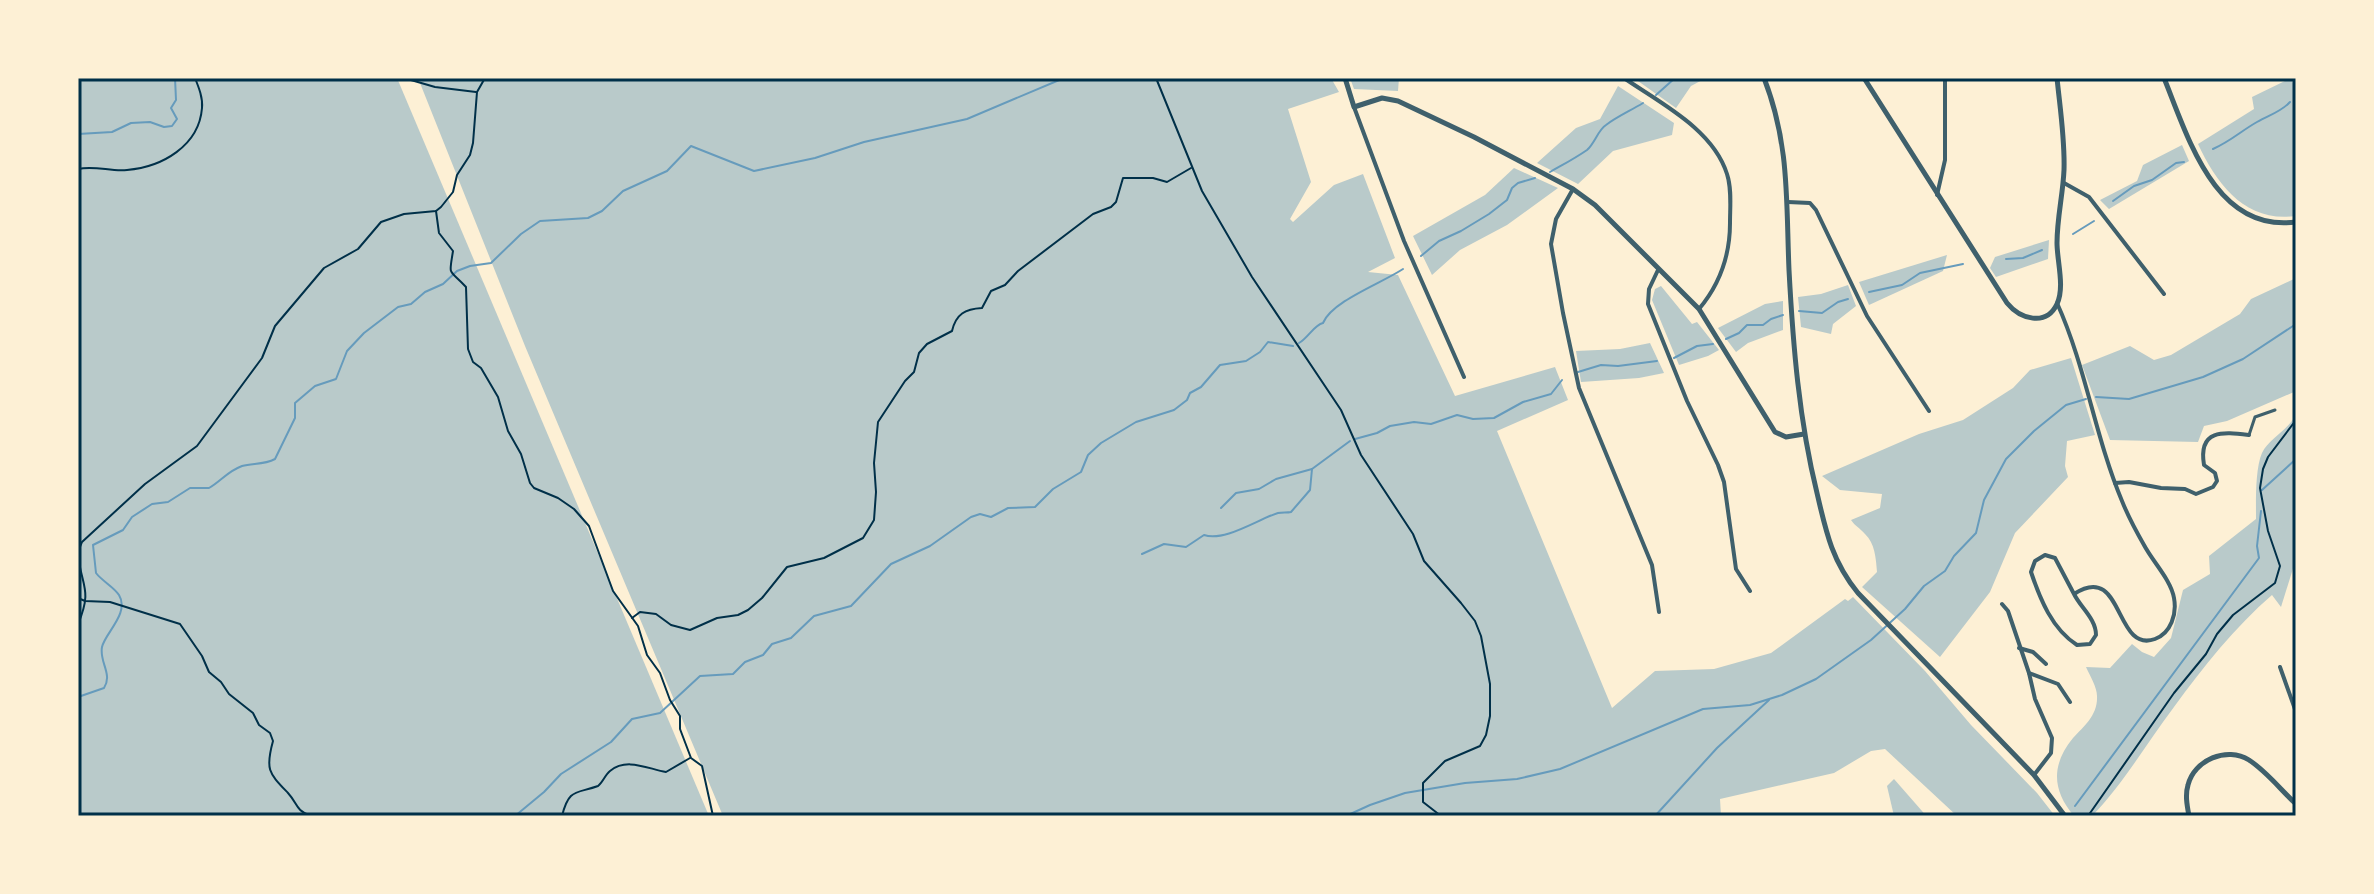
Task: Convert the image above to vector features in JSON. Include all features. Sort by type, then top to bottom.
[{"type":"street","points":[[1345,78],[1404,241],[1464,377]]},
{"type":"street","points":[[1624,78],[1699,131],[1715,149],[1727,174],[1730,231],[1727,258],[1713,290],[1699,309]]},
{"type":"street","points":[[1764,78],[1781,132],[1788,202],[1793,346],[1804,434],[1830,548],[1841,572],[1858,593],[2034,775],[2065,816]]},
{"type":"street","points":[[1864,78],[1937,196],[2017,315],[2025,318],[2045,316],[2057,303],[2060,291],[2057,236],[2064,183],[2064,147],[2057,78]]},
{"type":"street","points":[[1937,196],[1945,160],[1945,78]]},
{"type":"street","points":[[2164,78],[2199,162],[2226,198],[2257,219],[2277,223],[2296,222]]},
{"type":"street","points":[[1354,107],[1382,98],[1398,101],[1573,189],[1595,205],[1699,309],[1775,432],[1786,437],[1804,434]]},
{"type":"street","points":[[2064,183],[2089,197],[2164,294]]},
{"type":"street","points":[[1573,189],[1556,219],[1551,244],[1559,298],[1579,388],[1652,565],[1659,612]]},
{"type":"street","points":[[1788,202],[1810,203],[1816,210],[1867,316],[1929,411]]},
{"type":"street","points":[[1658,270],[1652,279],[1648,304],[1687,401],[1718,465],[1724,482],[1736,569],[1750,591]]},
{"type":"street","points":[[2057,303],[2071,337],[2115,483],[2139,536],[2168,584],[2175,600],[2174,617],[2162,635],[2149,640],[2133,634],[2102,588],[2090,585],[2074,594]]},
{"type":"street","points":[[2115,483],[2185,489],[2196,494],[2208,490],[2217,481],[2215,473],[2204,465],[2203,457],[2213,434],[2249,435],[2255,417],[2275,410]]},
{"type":"street","points":[[2045,555],[2055,558],[2074,594],[2096,626],[2095,639],[2084,646],[2073,643],[2050,617],[2031,572],[2035,561],[2045,555]]},
{"type":"street","points":[[2002,604],[2008,611],[2052,746],[2046,761],[2034,775]]},
{"type":"street","points":[[2019,648],[2028,649],[2046,664]]},
{"type":"street","points":[[2280,667],[2296,712]]},
{"type":"street","points":[[2029,673],[2058,684],[2070,702]]},
{"type":"street","points":[[2189,816],[2186,796],[2188,781],[2208,759],[2222,755],[2236,755],[2250,761],[2296,804]]},
{"type":"path","points":[[78,169],[89,167],[125,171],[142,168],[177,154],[200,120],[203,106],[195,78]]},
{"type":"path","points":[[405,78],[435,87],[477,92]]},
{"type":"path","points":[[78,624],[86,585],[78,553],[82,542],[145,484],[197,446],[262,358],[275,326],[324,268],[358,249],[381,222],[404,214],[436,211],[453,192],[458,174],[470,155],[477,92],[485,78]]},
{"type":"path","points":[[1156,78],[1191,168],[1259,287],[1341,410],[1361,455],[1409,527],[1424,561],[1475,621],[1481,636],[1490,684],[1490,716],[1486,735],[1480,746],[1445,761],[1431,773],[1422,787],[1422,798],[1429,808],[1441,816]]},
{"type":"path","points":[[632,618],[640,612],[656,614],[671,625],[690,630],[717,618],[738,615],[762,598],[787,567],[824,558],[863,538],[874,520],[878,422],[914,372],[919,353],[927,344],[952,331],[955,320],[965,310],[982,308],[991,291],[1005,285],[1018,271],[1093,214],[1111,207],[1116,202],[1123,178],[1153,178],[1167,182],[1191,168]]},
{"type":"path","points":[[436,211],[439,233],[452,246],[450,269],[454,279],[466,287],[468,349],[473,362],[481,368],[498,397],[508,431],[521,454],[530,483],[574,509],[589,526],[608,570],[613,591],[642,635],[647,655],[660,673],[680,716],[680,729],[691,758],[702,766],[713,816]]},
{"type":"path","points":[[2088,816],[2174,693],[2206,654],[2217,634],[2244,605],[2275,583],[2280,566],[2262,505],[2261,478],[2268,457],[2296,420]]},
{"type":"path","points":[[78,598],[110,602],[180,624],[209,672],[270,733],[273,741],[268,759],[274,782],[290,795],[299,812],[311,816]]},
{"type":"path","points":[[562,816],[571,796],[577,791],[598,786],[617,767],[635,764],[666,772],[691,758]]},
{"type":"shaded area","points":[[78,78],[397,78],[709,816],[78,816]]},
{"type":"shaded area","points":[[418,78],[1331,78],[1339,92],[1288,109],[1311,182],[1290,219],[1293,222],[1334,185],[1363,174],[1395,258],[1368,272],[1398,275],[1455,396],[1555,367],[1568,400],[1497,431],[1612,708],[1655,671],[1714,669],[1771,653],[1845,599],[1848,601],[1853,597],[1925,671],[2055,816],[1957,816],[1885,749],[1871,751],[1834,773],[1720,799],[1721,816],[723,816],[525,346]]},
{"type":"shaded area","points":[[1350,78],[1399,78],[1398,91],[1354,89]]},
{"type":"shaded area","points":[[1644,78],[1706,78],[1691,86],[1676,108],[1638,81]]},
{"type":"shaded area","points":[[2291,78],[2296,91],[2296,216],[2278,217],[2248,207],[2235,198],[2214,174],[2198,144],[2254,109],[2252,97]]},
{"type":"shaded area","points":[[1618,86],[1674,123],[1672,135],[1613,151],[1578,184],[1537,163],[1576,128],[1600,119]]},
{"type":"shaded area","points":[[2182,145],[2189,161],[2109,209],[2100,200],[2137,181],[2143,165]]},
{"type":"shaded area","points":[[1514,168],[1558,188],[1507,225],[1460,250],[1432,275],[1413,236],[1485,195]]},
{"type":"shaded area","points":[[2049,240],[2048,259],[1996,277],[1990,268],[1995,257]]},
{"type":"shaded area","points":[[1947,255],[1943,271],[1869,305],[1859,282]]},
{"type":"shaded area","points":[[2296,278],[2296,394],[2294,392],[2227,421],[2204,426],[2198,442],[2110,440],[2082,365],[2130,346],[2154,360],[2171,355],[2240,314],[2251,299]]},
{"type":"shaded area","points":[[1848,285],[1856,306],[1833,324],[1831,334],[1801,327],[1798,297],[1821,294]]},
{"type":"shaded area","points":[[1661,286],[1692,324],[1697,322],[1719,350],[1679,365],[1652,300],[1655,289]]},
{"type":"shaded area","points":[[1783,301],[1783,330],[1748,343],[1736,352],[1718,328],[1765,304]]},
{"type":"shaded area","points":[[1650,343],[1664,373],[1581,382],[1576,351],[1620,349]]},
{"type":"shaded area","points":[[2071,358],[2095,435],[2067,441],[2065,466],[2068,477],[2015,533],[1990,592],[1940,657],[1862,587],[1877,572],[1875,557],[1868,538],[1851,520],[1880,508],[1882,494],[1840,490],[1822,476],[1919,434],[1963,420],[2013,388],[2030,370]]},
{"type":"shaded area","points":[[2296,414],[2296,559],[2281,607],[2272,595],[2245,620],[2196,677],[2104,803],[2092,816],[2074,816],[2061,797],[2057,777],[2066,748],[2090,720],[2097,703],[2095,685],[2086,667],[2110,668],[2132,644],[2154,657],[2171,638],[2183,590],[2210,574],[2209,556],[2256,519],[2257,476],[2262,453]]},
{"type":"shaded area","points":[[1894,779],[1926,816],[1894,816],[1887,786]]},
{"type":"waterway","points":[[78,134],[112,132],[131,123],[172,126],[177,119],[171,108],[176,100],[175,78]]},
{"type":"waterway","points":[[78,697],[104,688],[107,673],[102,647],[119,616],[122,602],[114,589],[96,573],[93,545],[123,530],[132,517],[152,504],[168,502],[190,488],[209,488],[242,466],[275,459],[295,418],[295,403],[315,386],[336,379],[347,351],[364,333],[398,307],[411,304],[425,292],[443,284],[457,271],[491,263],[521,234],[540,221],[588,218],[602,211],[623,191],[667,171],[691,146],[754,171],[967,119],[1064,78]]},
{"type":"waterway","points":[[1656,95],[1675,78]]},
{"type":"waterway","points":[[2213,149],[2290,102]]},
{"type":"waterway","points":[[1550,172],[1587,150],[1603,127],[1643,103]]},
{"type":"waterway","points":[[2113,201],[2134,186],[2152,180],[2176,163],[2184,162]]},
{"type":"waterway","points":[[1421,256],[1439,241],[1489,214],[1507,200],[1518,183],[1535,178]]},
{"type":"waterway","points":[[2073,234],[2094,221]]},
{"type":"waterway","points":[[2006,259],[2023,258],[2042,250]]},
{"type":"waterway","points":[[1869,292],[1902,285],[1920,273],[1963,264]]},
{"type":"waterway","points":[[1299,343],[1323,323],[1336,307],[1403,269]]},
{"type":"waterway","points":[[1799,311],[1822,313],[1848,299]]},
{"type":"waterway","points":[[1726,339],[1747,325],[1763,325],[1783,315]]},
{"type":"waterway","points":[[2096,397],[2129,399],[2203,377],[2243,359],[2296,324]]},
{"type":"waterway","points":[[515,816],[561,774],[611,742],[632,719],[660,713],[700,676],[733,674],[745,662],[763,655],[772,644],[791,638],[814,616],[851,606],[891,564],[930,546],[971,517],[980,514],[991,517],[1008,508],[1035,507],[1053,489],[1081,472],[1088,455],[1101,443],[1136,422],[1174,410],[1187,400],[1190,393],[1201,387],[1220,365],[1246,361],[1268,342],[1293,346]]},
{"type":"waterway","points":[[1674,358],[1697,346],[1713,344]]},
{"type":"waterway","points":[[1578,372],[1601,365],[1657,361]]},
{"type":"waterway","points":[[1355,439],[1390,426],[1414,422],[1431,424],[1457,415],[1473,419],[1494,418],[1523,402],[1551,394],[1562,380]]},
{"type":"waterway","points":[[1346,816],[1405,793],[1465,783],[1517,779],[1560,769],[1703,709],[1750,705],[1782,695],[1816,679],[1871,640],[1905,609],[1924,586],[1945,571],[1954,556],[1976,533],[1984,500],[2006,459],[2066,405],[2086,399]]},
{"type":"waterway","points":[[1221,508],[1236,493],[1259,489],[1276,479],[1312,469],[1350,441]]},
{"type":"waterway","points":[[2262,490],[2296,459]]},
{"type":"waterway","points":[[1142,554],[1164,544],[1186,547],[1204,535],[1222,535],[1278,513],[1291,512],[1310,490],[1312,469]]},
{"type":"waterway","points":[[2075,806],[2259,558],[2257,546],[2261,511]]},
{"type":"waterway","points":[[1655,816],[1717,748],[1769,700]]}]
